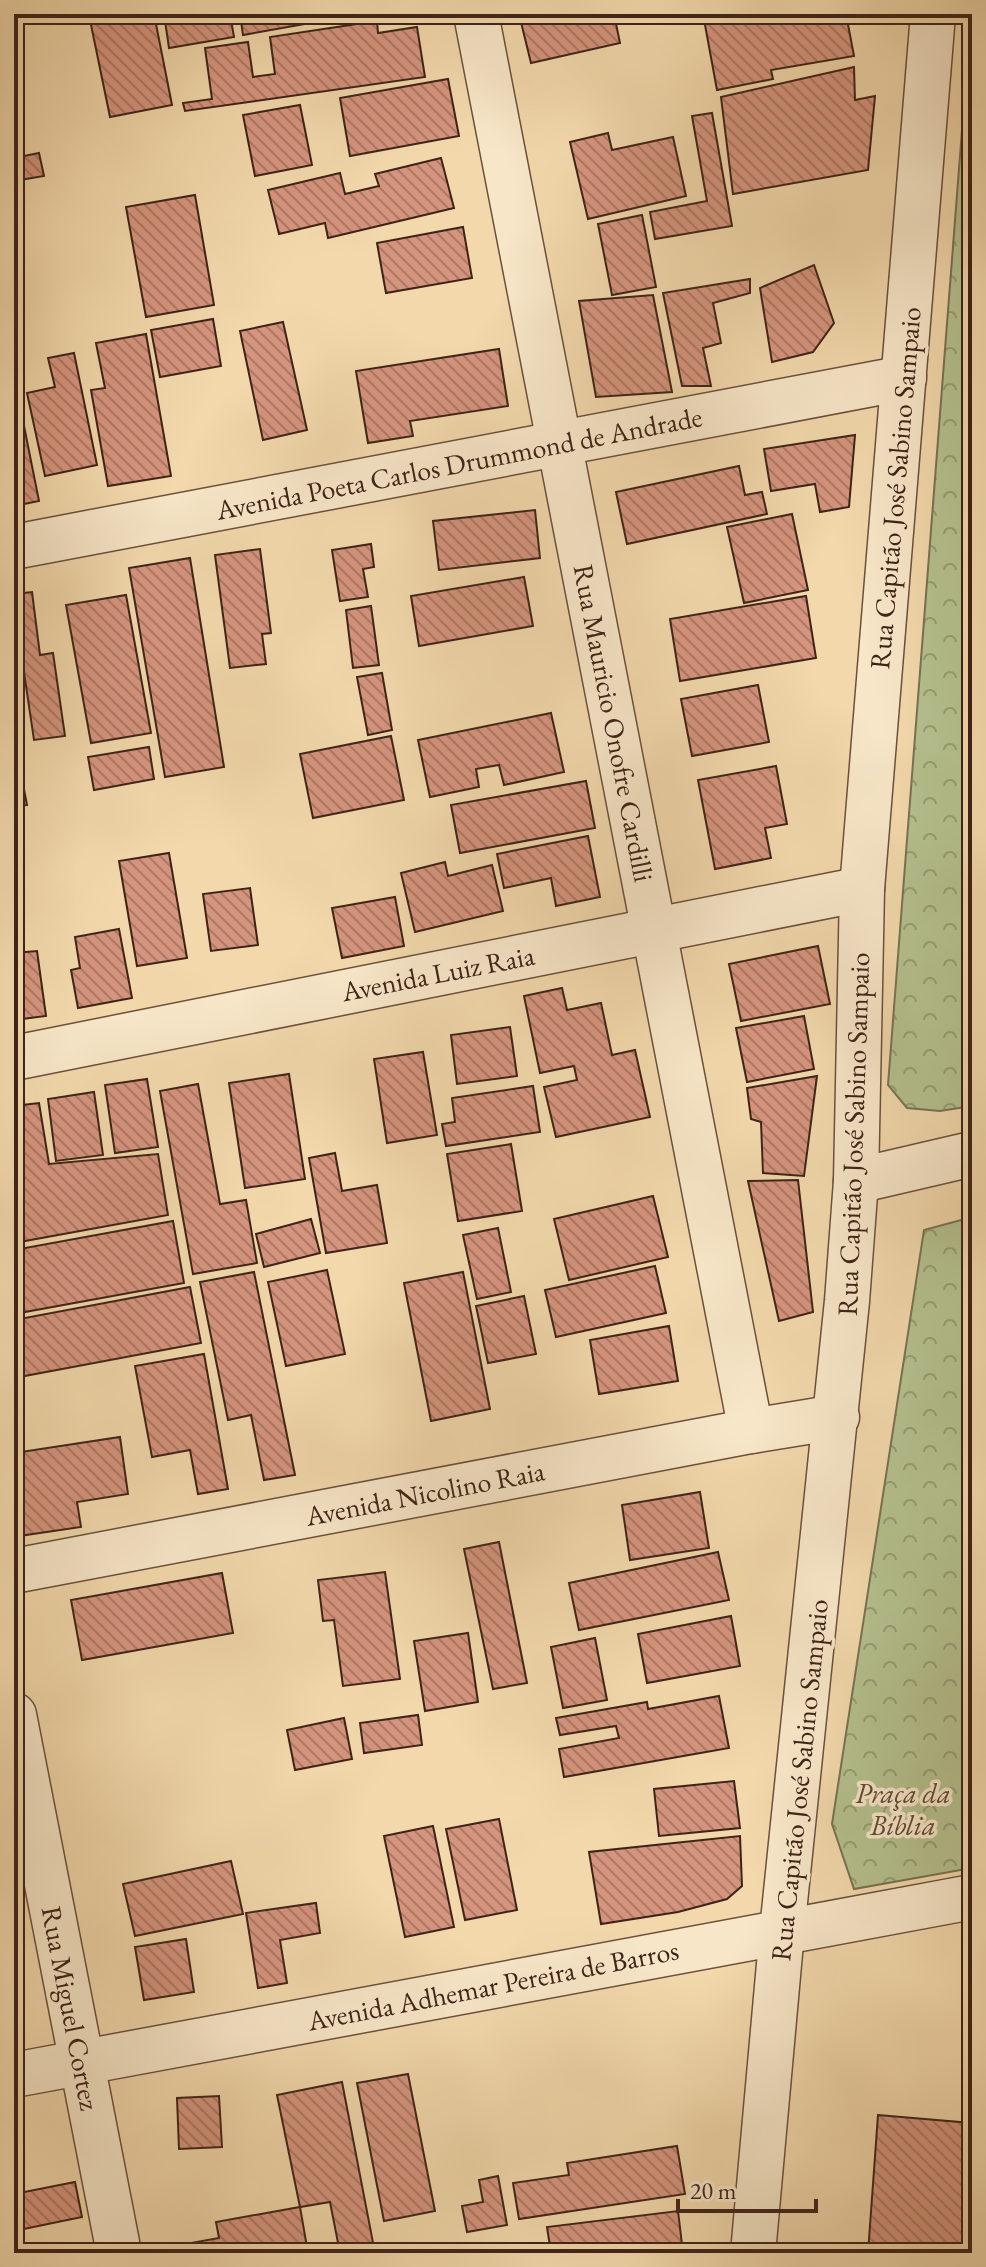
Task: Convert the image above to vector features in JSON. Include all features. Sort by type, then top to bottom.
[{"type":"street","name":"Rua Mauricio Onofre Cardilli","points":[[476,14],[751,1431]]},
{"type":"street","name":"Rua Capitão José Sabino Sampaio","points":[[753,2253],[782,1931],[837,1417],[856,1181],[862,889],[933,14]]},
{"type":"street","name":"Avenida Poeta Carlos Drummond de Andrade","points":[[14,547],[904,378]]},
{"type":"street","name":"Avenida Luiz Raia","points":[[14,1058],[862,889]]},
{"type":"street","points":[[856,1181],[972,1154]]},
{"type":"street","name":"Avenida Nicolino Raia","points":[[14,1571],[837,1417]]},
{"type":"street","name":"Rua Miguel Cortez","points":[[14,1715],[119,2253]]},
{"type":"street","name":"Avenida Adhemar Pereira de Barros","points":[[14,2075],[972,1897]]},
{"type":"green space","points":[[971,14],[972,1106],[940,1111],[907,1108],[888,1085]]},
{"type":"green space","name":"Praça da Bíblia","points":[[972,1217],[972,1868],[854,1889],[832,1824],[924,1230]]},
{"type":"building","points":[[154,14],[172,105],[110,117],[89,15]]},
{"type":"building","points":[[164,14],[230,14],[234,37],[169,48]]},
{"type":"building","points":[[240,14],[361,14],[243,35]]},
{"type":"building","points":[[519,14],[614,14],[620,43],[531,63]]},
{"type":"building","points":[[703,14],[846,14],[854,56],[771,70],[773,79],[717,90]]},
{"type":"building","points":[[377,21],[378,33],[417,27],[425,77],[185,111],[183,103],[212,99],[205,48],[248,42],[253,77],[275,74],[270,37]]},
{"type":"building","points":[[854,67],[855,100],[875,96],[868,170],[733,194],[721,97]]},
{"type":"building","points":[[448,79],[459,136],[350,156],[340,98]]},
{"type":"building","points":[[300,105],[312,165],[255,176],[243,115]]},
{"type":"building","points":[[712,113],[732,226],[655,239],[650,212],[707,201],[692,116]]},
{"type":"building","points":[[608,133],[612,150],[673,137],[686,196],[588,219],[570,142]]},
{"type":"building","points":[[39,153],[44,176],[14,181],[14,158]]},
{"type":"building","points":[[441,158],[454,208],[328,238],[325,223],[279,234],[268,190],[340,173],[345,194],[379,186],[375,174]]},
{"type":"building","points":[[195,195],[214,305],[146,317],[126,207]]},
{"type":"building","points":[[642,215],[656,287],[612,295],[598,224]]},
{"type":"building","points":[[463,227],[472,278],[386,293],[377,243]]},
{"type":"building","points":[[814,265],[834,323],[813,352],[772,362],[760,288]]},
{"type":"building","points":[[750,279],[750,293],[713,303],[721,343],[703,348],[711,386],[682,386],[663,293]]},
{"type":"building","points":[[653,295],[672,392],[596,397],[579,301]]},
{"type":"building","points":[[213,319],[221,366],[160,377],[151,330]]},
{"type":"building","points":[[283,322],[307,430],[263,440],[240,331]]},
{"type":"building","points":[[146,334],[171,476],[108,486],[91,390],[105,388],[96,343]]},
{"type":"building","points":[[499,349],[508,406],[410,421],[413,436],[368,443],[356,371]]},
{"type":"building","points":[[74,353],[97,465],[45,476],[27,393],[55,387],[48,358]]},
{"type":"building","points":[[17,391],[39,501],[14,506],[14,392]]},
{"type":"building","points":[[855,435],[849,507],[820,512],[815,484],[771,491],[764,449]]},
{"type":"building","points":[[739,466],[745,495],[762,492],[767,514],[627,544],[616,492]]},
{"type":"building","points":[[535,510],[540,558],[439,570],[433,521]]},
{"type":"building","points":[[792,514],[808,590],[744,603],[727,527]]},
{"type":"building","points":[[371,544],[374,567],[363,569],[368,597],[340,601],[332,550]]},
{"type":"building","points":[[260,549],[271,633],[262,634],[266,664],[230,668],[215,555]]},
{"type":"building","points":[[190,558],[224,767],[165,777],[129,568]]},
{"type":"building","points":[[524,577],[533,626],[419,646],[411,596]]},
{"type":"building","points":[[32,592],[40,655],[53,653],[65,736],[34,740],[21,652],[14,652],[14,594]]},
{"type":"building","points":[[126,595],[151,733],[91,743],[66,605]]},
{"type":"building","points":[[806,596],[816,658],[680,681],[670,619]]},
{"type":"building","points":[[371,606],[379,665],[353,668],[346,610]]},
{"type":"building","points":[[382,673],[392,730],[368,735],[357,677]]},
{"type":"building","points":[[758,685],[769,742],[692,756],[681,699]]},
{"type":"building","points":[[551,713],[564,772],[504,785],[499,765],[476,769],[479,787],[430,797],[418,740]]},
{"type":"building","points":[[391,736],[404,800],[313,818],[300,754]]},
{"type":"building","points":[[14,737],[27,805],[14,807]]},
{"type":"building","points":[[149,747],[154,779],[94,790],[88,757]]},
{"type":"building","points":[[776,766],[787,824],[765,828],[771,858],[715,869],[698,780]]},
{"type":"building","points":[[586,781],[595,828],[460,853],[451,805]]},
{"type":"building","points":[[588,836],[600,897],[556,906],[551,878],[504,888],[497,854]]},
{"type":"building","points":[[169,853],[187,958],[137,966],[119,861]]},
{"type":"building","points":[[445,862],[448,876],[492,865],[503,911],[415,932],[401,873]]},
{"type":"building","points":[[250,888],[258,945],[211,951],[203,894]]},
{"type":"building","points":[[395,897],[404,946],[342,958],[332,908]]},
{"type":"building","points":[[119,929],[132,998],[78,1008],[71,970],[80,968],[75,937]]},
{"type":"building","points":[[818,946],[830,1004],[741,1021],[729,964]]},
{"type":"building","points":[[37,951],[46,1016],[14,1020],[14,953]]},
{"type":"building","points":[[562,988],[567,1010],[601,1003],[612,1055],[635,1050],[650,1117],[556,1137],[544,1087],[577,1080],[574,1066],[540,1073],[524,996]]},
{"type":"building","points":[[804,1016],[814,1069],[747,1082],[736,1028]]},
{"type":"building","points":[[510,1027],[517,1076],[457,1084],[451,1035]]},
{"type":"building","points":[[423,1052],[437,1135],[387,1143],[374,1059]]},
{"type":"building","points":[[289,1074],[305,1179],[245,1188],[229,1083]]},
{"type":"building","points":[[817,1076],[804,1176],[763,1173],[761,1122],[751,1119],[747,1088]]},
{"type":"building","points":[[147,1079],[158,1147],[115,1153],[105,1085]]},
{"type":"building","points":[[198,1084],[220,1204],[246,1200],[257,1263],[193,1274],[160,1091]]},
{"type":"building","points":[[533,1086],[540,1132],[446,1146],[442,1124],[455,1122],[452,1098]]},
{"type":"building","points":[[94,1092],[103,1155],[56,1161],[48,1099]]},
{"type":"building","points":[[39,1103],[49,1164],[158,1154],[168,1215],[14,1243],[14,1106]]},
{"type":"building","points":[[511,1144],[522,1211],[458,1221],[447,1154]]},
{"type":"building","points":[[335,1153],[342,1191],[377,1185],[387,1243],[326,1253],[309,1158]]},
{"type":"building","points":[[798,1180],[813,1312],[779,1321],[748,1181]]},
{"type":"building","points":[[653,1196],[668,1257],[569,1280],[554,1219]]},
{"type":"building","points":[[311,1219],[320,1253],[264,1267],[256,1234]]},
{"type":"building","points":[[173,1221],[184,1283],[14,1314],[14,1250]]},
{"type":"building","points":[[498,1228],[511,1292],[477,1299],[463,1235]]},
{"type":"building","points":[[655,1266],[666,1313],[556,1337],[545,1290]]},
{"type":"building","points":[[327,1270],[345,1354],[286,1366],[268,1282]]},
{"type":"building","points":[[254,1272],[295,1475],[264,1480],[251,1415],[228,1420],[200,1282]]},
{"type":"building","points":[[463,1272],[490,1409],[431,1421],[404,1283]]},
{"type":"building","points":[[190,1287],[201,1343],[14,1378],[14,1320]]},
{"type":"building","points":[[524,1296],[536,1354],[488,1363],[476,1306]]},
{"type":"building","points":[[669,1326],[678,1381],[599,1394],[590,1340]]},
{"type":"building","points":[[204,1354],[228,1489],[198,1494],[190,1450],[152,1457],[135,1366]]},
{"type":"building","points":[[120,1437],[128,1494],[77,1502],[81,1527],[19,1536],[14,1501],[14,1453]]},
{"type":"building","points":[[700,1492],[709,1548],[630,1560],[622,1505]]},
{"type":"building","points":[[499,1542],[527,1683],[493,1689],[464,1549]]},
{"type":"building","points":[[718,1552],[729,1600],[579,1630],[569,1583]]},
{"type":"building","points":[[385,1572],[400,1679],[343,1686],[334,1620],[323,1621],[318,1580]]},
{"type":"building","points":[[222,1573],[233,1633],[82,1660],[71,1600]]},
{"type":"building","points":[[972,1586],[972,1607],[964,1602]]},
{"type":"building","points":[[731,1616],[740,1666],[647,1683],[638,1634]]},
{"type":"building","points":[[468,1633],[478,1702],[425,1711],[414,1641]]},
{"type":"building","points":[[595,1638],[607,1700],[563,1708],[551,1647]]},
{"type":"building","points":[[719,1696],[729,1748],[564,1777],[559,1749],[619,1738],[616,1726],[560,1735],[556,1718],[647,1702],[648,1709]]},
{"type":"building","points":[[418,1715],[422,1745],[364,1753],[360,1723]]},
{"type":"building","points":[[344,1718],[352,1759],[295,1770],[287,1730]]},
{"type":"building","points":[[734,1781],[740,1828],[659,1836],[654,1789]]},
{"type":"building","points":[[499,1819],[517,1910],[465,1920],[446,1829]]},
{"type":"building","points":[[433,1826],[454,1927],[405,1937],[384,1836]]},
{"type":"building","points":[[740,1836],[742,1886],[727,1899],[678,1912],[601,1924],[589,1852]]},
{"type":"building","points":[[231,1861],[243,1914],[135,1936],[123,1884]]},
{"type":"building","points":[[316,1903],[320,1933],[280,1940],[287,1983],[258,1988],[246,1913]]},
{"type":"building","points":[[186,1939],[194,1992],[144,2000],[135,1947]]},
{"type":"building","points":[[14,1991],[21,2025],[14,2026]]},
{"type":"building","points":[[408,2074],[435,2211],[384,2221],[357,2083]]},
{"type":"building","points":[[342,2082],[375,2253],[340,2253],[330,2202],[300,2207],[277,2095]]},
{"type":"building","points":[[219,2096],[222,2147],[179,2149],[177,2098]]},
{"type":"building","points":[[878,2115],[971,2123],[962,2253],[868,2253]]},
{"type":"building","points":[[14,2141],[24,2185],[14,2187]]},
{"type":"building","points":[[677,2146],[685,2194],[519,2219],[513,2183],[569,2175],[567,2163]]},
{"type":"building","points":[[498,2176],[507,2225],[467,2232],[462,2206],[483,2202],[479,2180]]},
{"type":"building","points":[[75,2182],[82,2217],[14,2231],[14,2194]]},
{"type":"building","points":[[300,2207],[308,2253],[193,2253],[191,2243],[219,2238],[216,2222]]},
{"type":"building","points":[[678,2211],[683,2253],[551,2253],[547,2227]]}]
